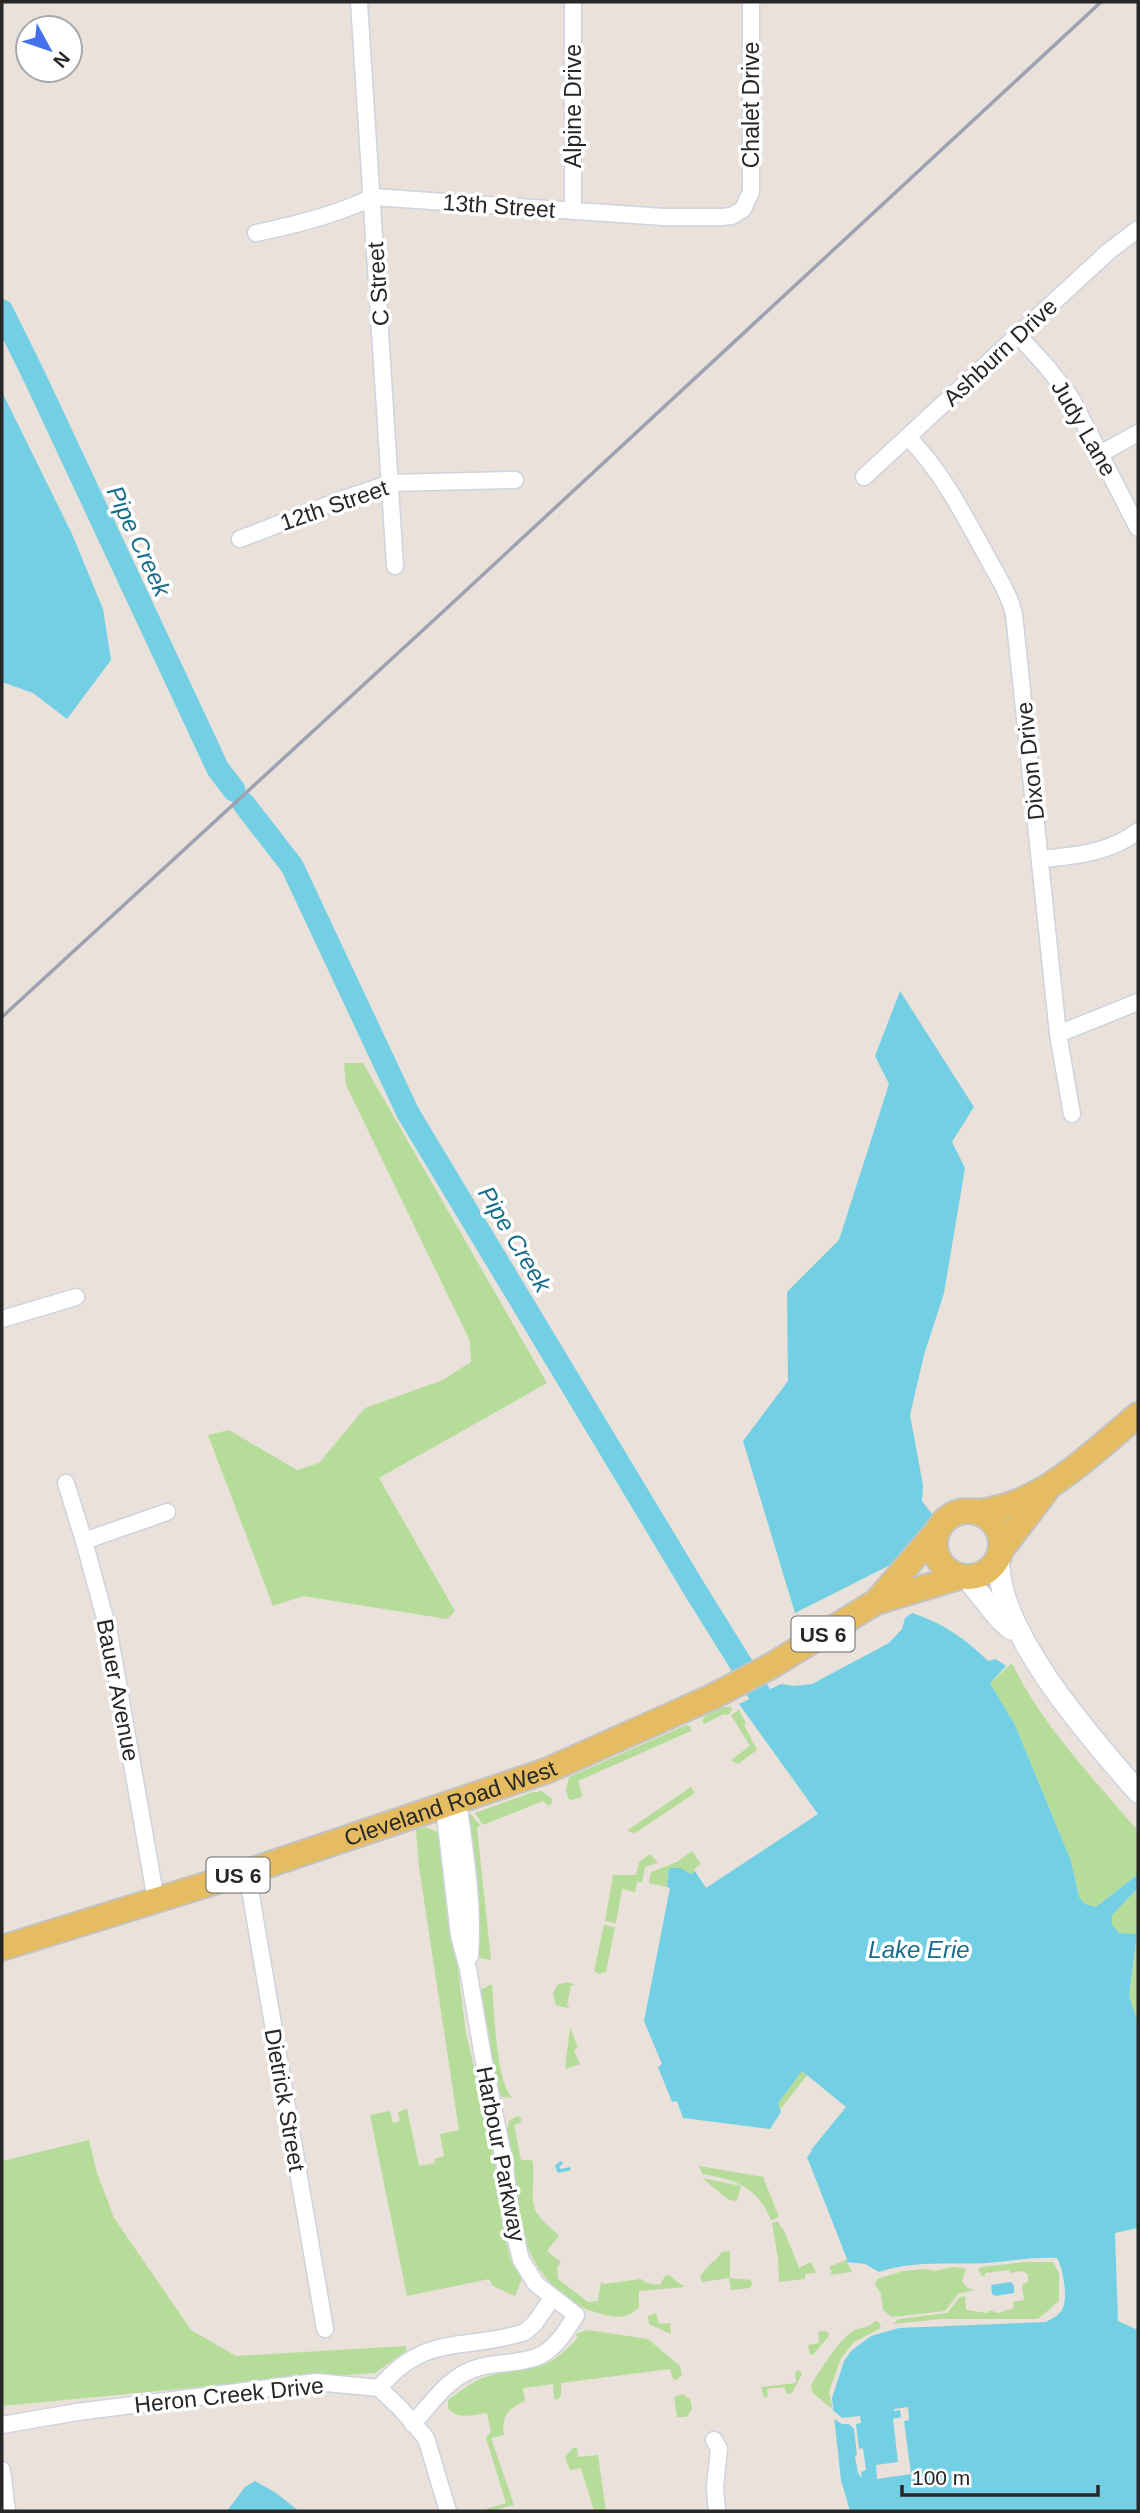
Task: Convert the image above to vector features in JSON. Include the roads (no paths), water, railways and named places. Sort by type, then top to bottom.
[{"type":"main road","points":[[1020,1637],[962,1577],[945,1569],[936,1555],[934,1539],[937,1531],[946,1518],[953,1514],[1005,1508],[1048,1488],[1138,1415]]},
{"type":"main road","points":[[962,1577],[982,1575],[995,1564],[1000,1553],[1048,1488]]},
{"type":"main road","points":[[977,1512],[996,1526],[1001,1541],[1001,1591],[1020,1637],[1067,1704],[1138,1792]]},
{"type":"main road","name":"Cleveland Road West","points":[[876,1602],[937,1531]]},
{"type":"main road","name":"Cleveland Road West","points":[[2,1948],[247,1872],[546,1771],[712,1697],[771,1666],[876,1602],[962,1577]]},
{"type":"street","name":"C Street","points":[[359,2],[395,566]]},
{"type":"street","name":"Alpine Drive","points":[[573,2],[573,211]]},
{"type":"street","name":"Chalet Drive","points":[[745,207],[751,189],[751,2]]},
{"type":"street","name":"13th Street","points":[[256,233],[313,220],[373,197],[663,217],[722,217],[735,215],[745,207]]},
{"type":"street","name":"Ashburn Drive","points":[[864,477],[1109,251],[1138,229]]},
{"type":"street","name":"Judy Lane","points":[[1018,335],[1071,398],[1138,528]]},
{"type":"street","points":[[1100,454],[1138,433]]},
{"type":"street","name":"Dixon Drive","points":[[908,437],[946,483],[1013,607],[1058,1034],[1072,1114]]},
{"type":"street","name":"12th Street","points":[[240,539],[391,483],[515,480]]},
{"type":"street","points":[[1040,859],[1093,852],[1119,843],[1138,831]]},
{"type":"street","points":[[1058,1034],[1138,1002]]},
{"type":"street","points":[[2,1319],[76,1297]]},
{"type":"street","name":"Bauer Avenue","points":[[65,1483],[109,1633],[156,1900]]},
{"type":"street","points":[[84,1541],[167,1512]]},
{"type":"street","name":"Harbour Parkway","points":[[413,2424],[451,2382],[465,2372],[541,2355],[560,2339],[576,2315],[536,2284],[521,2260],[511,2218],[468,1969],[459,1935],[451,1804]]},
{"type":"street","name":"Dietrick Street","points":[[247,1872],[325,2329]]},
{"type":"street","points":[[448,2511],[426,2438],[379,2388],[396,2368],[432,2348],[525,2332],[535,2323],[552,2298]]},
{"type":"street","name":"Heron Creek Drive","points":[[2,2425],[77,2412],[316,2382],[379,2388]]},
{"type":"street","points":[[714,2440],[719,2449],[715,2487],[717,2511]]},
{"type":"street","points":[[2,2470],[7,2511]]},
{"type":"water","points":[[2,392],[72,534],[103,609],[111,660],[67,719],[33,693],[2,682]]},
{"type":"water","points":[[900,991],[974,1107],[952,1142],[965,1168],[944,1293],[924,1355],[910,1415],[923,1485],[922,1501],[935,1518],[910,1555],[795,1613],[743,1441],[788,1381],[787,1292],[839,1240],[889,1084],[875,1056]]},
{"type":"water","name":"Lake Erie","points":[[912,1613],[953,1632],[988,1661],[996,1659],[1006,1666],[990,1683],[1015,1725],[1071,1861],[1079,1897],[1085,1904],[1096,1907],[1138,1874],[1138,1888],[1112,1915],[1112,1925],[1119,1933],[1137,1934],[1129,1996],[1138,2023],[1138,2228],[1115,2233],[1118,2321],[1138,2330],[1138,2511],[850,2511],[841,2480],[832,2398],[844,2361],[851,2351],[871,2336],[899,2328],[1046,2322],[1060,2313],[1064,2303],[1064,2282],[1057,2258],[919,2264],[879,2272],[865,2264],[846,2262],[807,2157],[846,2107],[802,2071],[778,2103],[781,2112],[770,2129],[683,2118],[677,2101],[672,2102],[658,2067],[662,2064],[644,2021],[670,1888],[667,1887],[669,1868],[680,1868],[691,1874],[695,1871],[706,1888],[818,1814],[739,1704],[781,1684],[812,1684],[889,1643],[902,1629],[905,1618]]},
{"type":"water","points":[[1011,2282],[1014,2293],[995,2296],[992,2294],[991,2285]]},
{"type":"water","points":[[255,2481],[299,2511],[227,2511],[245,2487]]},
{"type":"waterway","name":"Pipe Creek","points":[[2,311],[218,769],[234,790]]},
{"type":"waterway","name":"Pipe Creek","points":[[244,804],[292,866],[408,1113],[759,1693]]},
{"type":"waterway","points":[[561,2163],[557,2166],[559,2171],[569,2169]]},
{"type":"railway","points":[[2,1017],[1101,2]]}]
